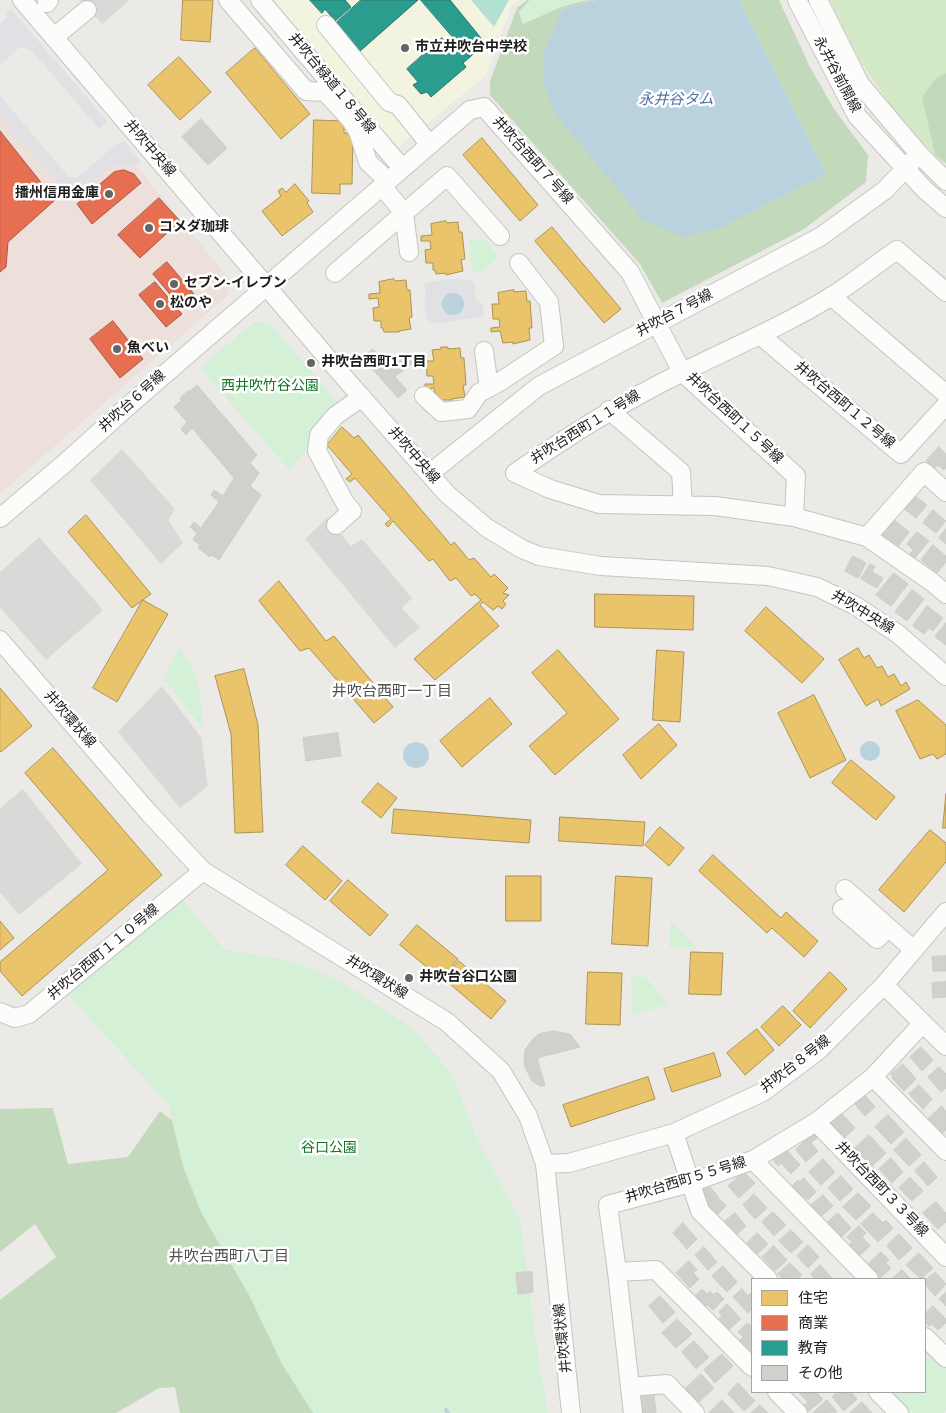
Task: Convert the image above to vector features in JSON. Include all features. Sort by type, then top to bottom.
[{"type":"street","name":"井吹中央線","points":[[22,0],[428,474],[446,494],[486,528],[522,549],[539,556],[601,566],[768,576],[816,587],[856,606],[891,630],[946,676]]},
{"type":"street","points":[[228,0],[306,91],[325,92],[350,119],[358,131],[368,162],[404,213],[409,252]]},
{"type":"street","name":"井吹台緑道１８号線","points":[[260,0],[402,168]]},
{"type":"street","name":"永井谷前開線","points":[[797,0],[857,116],[925,190],[946,208]]},
{"type":"street","name":"永井谷前開線","points":[[818,0],[860,84],[918,154],[946,181]]},
{"type":"street","points":[[54,37],[87,10]]},
{"type":"street","points":[[326,25],[389,102],[398,105],[430,145]]},
{"type":"street","name":"井吹台西町７号線","points":[[267,286],[470,110],[484,107],[630,272],[658,323]]},
{"type":"street","name":"井吹台７号線","points":[[428,474],[539,386],[820,237],[885,190],[918,154]]},
{"type":"street","points":[[335,273],[447,176],[500,236]]},
{"type":"street","name":"井吹台西町１１号線","points":[[946,292],[897,250],[831,296],[760,335],[682,372],[610,410],[562,439],[515,473],[550,489],[599,504],[715,506],[794,517],[866,538],[932,582],[946,594]]},
{"type":"street","points":[[424,396],[441,412],[468,409],[479,393],[554,346],[549,302],[519,263]]},
{"type":"street","name":"井吹台６号線","points":[[0,518],[267,286]]},
{"type":"street","points":[[831,296],[946,394]]},
{"type":"street","name":"井吹台西町１５号線","points":[[658,323],[682,372],[796,476],[794,517]]},
{"type":"street","name":"井吹台西町１２号線","points":[[760,335],[901,454],[946,405]]},
{"type":"street","points":[[484,351],[495,384],[516,404]]},
{"type":"street","points":[[336,525],[352,511],[317,451],[319,435],[335,416],[362,397]]},
{"type":"street","points":[[610,410],[681,472],[683,506]]},
{"type":"street","points":[[866,538],[924,472],[946,492]]},
{"type":"street","name":"井吹環状線","points":[[0,640],[149,813],[203,871],[447,1022],[501,1071],[528,1116],[545,1164],[571,1413]]},
{"type":"street","name":"井吹台西町１１０号線","points":[[0,1012],[15,1018],[29,1014],[203,871]]},
{"type":"street","points":[[844,889],[914,950]]},
{"type":"street","points":[[842,909],[877,939],[888,928]]},
{"type":"street","name":"井吹台８号線","points":[[545,1164],[569,1163],[674,1133],[764,1092],[819,1050],[884,985],[946,912]]},
{"type":"street","points":[[884,985],[946,1046]]},
{"type":"street","name":"井吹台西町５５号線","points":[[633,1413],[608,1205],[690,1183],[753,1160],[816,1122],[873,1077],[923,1023]]},
{"type":"street","points":[[873,1077],[946,1151]]},
{"type":"street","name":"井吹台西町３３号線","points":[[816,1122],[946,1257]]},
{"type":"street","points":[[674,1133],[700,1211],[767,1278]]},
{"type":"street","points":[[753,1160],[868,1278]]},
{"type":"street","points":[[617,1272],[656,1270],[751,1366]]},
{"type":"street","points":[[926,1338],[946,1358]]},
{"type":"street","points":[[630,1387],[667,1384],[695,1413]]},
{"type":"street","points":[[778,1393],[798,1413]]},
{"type":"street","points":[[879,1393],[899,1413]]},
{"type":"shaded area","points":[[80,0],[130,0],[102,24]]},
{"type":"shaded area","name":"市立井吹台中学校","points":[[274,0],[520,0],[511,7],[486,75],[397,148]]},
{"type":"shaded area","points":[[10,8],[107,121],[99,129],[33,52],[19,48],[0,65],[0,24],[7,17],[6,13]]},
{"type":"shaded area","points":[[0,96],[69,177],[78,177],[120,142],[125,142],[141,162],[136,165],[113,166],[73,200],[0,117]]},
{"type":"shaded area","points":[[0,117],[73,200],[114,166],[136,165],[231,281],[228,295],[0,494]]},
{"type":"shaded area","points":[[448,279],[464,279],[474,282],[476,302],[483,304],[484,316],[443,323],[433,323],[426,319],[424,283]]},
{"type":"shaded area","points":[[122,449],[175,509],[168,520],[183,543],[161,564],[90,480]]},
{"type":"shaded area","points":[[327,518],[351,546],[362,539],[412,598],[402,608],[420,627],[395,648],[305,539]]},
{"type":"shaded area","points":[[39,537],[103,610],[46,660],[0,607],[0,572]]},
{"type":"shaded area","points":[[162,686],[201,737],[208,786],[180,808],[118,732]]},
{"type":"shaded area","points":[[23,789],[82,864],[19,915],[0,892],[0,808]]},
{"type":"green space","points":[[471,0],[509,0],[494,27]]},
{"type":"green space","points":[[527,0],[530,0],[519,12],[523,24],[577,2],[597,0],[562,9],[544,55],[544,84],[826,174],[739,0],[779,0],[810,67],[834,109],[868,155],[866,182],[804,229],[662,303],[640,264],[490,95],[490,81],[517,8]]},
{"type":"green space","points":[[530,0],[584,0],[561,7],[523,24],[519,12]]},
{"type":"green space","points":[[830,0],[946,0],[946,73],[935,79],[922,97],[935,155],[896,113],[859,59]]},
{"type":"green space","points":[[946,73],[946,164],[935,155],[922,97],[935,79]]},
{"type":"green space","points":[[469,240],[486,240],[496,254],[496,260],[481,272],[472,272]]},
{"type":"green space","name":"西井吹竹谷公園","points":[[254,322],[269,323],[341,406],[310,436],[308,449],[289,470],[200,368]]},
{"type":"green space","points":[[179,648],[191,666],[198,686],[202,707],[203,729],[163,678]]},
{"type":"green space","name":"谷口公園","points":[[182,899],[224,949],[296,962],[345,984],[412,1028],[452,1074],[477,1139],[520,1219],[539,1362],[548,1413],[313,1413],[282,1364],[250,1297],[201,1212],[183,1166],[168,1104],[68,995]]},
{"type":"green space","points":[[671,921],[697,948],[669,947]]},
{"type":"green space","points":[[641,975],[652,984],[668,1005],[632,1014],[631,976]]},
{"type":"green space","points":[[53,1108],[68,1164],[128,1157],[160,1111],[211,1151],[402,1413],[180,1413],[175,1387],[159,1388],[116,1413],[0,1413],[0,1300],[56,1257],[35,1224],[0,1252],[0,1109]]},
{"type":"green space","points":[[926,1345],[946,1365],[946,1410],[943,1413],[906,1413],[886,1393],[926,1393]]},
{"type":"water","name":"永井谷タム","points":[[597,0],[739,0],[826,174],[720,228],[683,237],[643,220],[553,111],[544,84],[543,55],[562,9]]},
{"type":"water","points":[[453,293],[461,296],[464,304],[461,312],[453,315],[445,312],[442,304],[445,296]]},
{"type":"water","points":[[870,741],[877,744],[880,751],[877,758],[870,761],[863,758],[860,751],[863,744]]},
{"type":"water","points":[[416,742],[425,746],[429,755],[425,764],[416,768],[407,764],[403,755],[407,746]]},
{"type":"building: 住宅","points":[[183,0],[213,0],[210,42],[181,40]]},
{"type":"building: 住宅","points":[[255,48],[310,114],[281,139],[226,73]]},
{"type":"building: 住宅","points":[[179,57],[211,92],[180,120],[148,85]]},
{"type":"building: 住宅","points":[[314,120],[344,121],[344,133],[353,133],[352,184],[340,184],[340,194],[312,193]]},
{"type":"building: 住宅","points":[[482,138],[538,205],[520,221],[463,155]]},
{"type":"building: 住宅","points":[[295,184],[309,201],[307,203],[313,212],[282,236],[262,211],[281,196],[278,191],[282,188],[286,192]]},
{"type":"building: 住宅","points":[[446,221],[447,223],[458,222],[459,232],[462,232],[465,259],[461,260],[463,271],[446,275],[446,273],[436,274],[435,270],[433,270],[433,263],[426,263],[425,250],[431,249],[430,241],[421,241],[421,236],[432,235],[431,224]]},
{"type":"building: 住宅","points":[[552,227],[621,309],[604,323],[535,241]]},
{"type":"building: 住宅","points":[[394,279],[395,281],[406,280],[407,290],[410,290],[412,317],[409,318],[411,329],[399,332],[384,332],[383,328],[381,328],[381,321],[374,321],[373,308],[379,307],[378,298],[369,299],[369,294],[380,293],[379,282]]},
{"type":"building: 住宅","points":[[514,290],[514,292],[526,291],[527,301],[530,301],[532,328],[529,328],[530,340],[513,344],[513,342],[503,343],[500,331],[491,332],[491,328],[500,327],[499,319],[493,319],[492,304],[499,304],[498,293]]},
{"type":"building: 住宅","points":[[441,347],[448,347],[448,349],[460,348],[461,358],[464,358],[466,385],[463,385],[465,397],[453,400],[437,400],[434,388],[425,389],[425,384],[434,384],[433,376],[427,376],[426,361],[434,361],[432,350],[441,349]]},
{"type":"building: 住宅","points":[[342,427],[354,438],[358,435],[451,545],[454,542],[469,560],[474,558],[491,577],[494,574],[508,588],[503,593],[509,595],[503,601],[506,604],[502,609],[498,606],[493,610],[483,602],[480,605],[499,626],[435,680],[414,659],[481,600],[475,594],[471,596],[456,578],[450,581],[433,559],[429,561],[393,521],[388,527],[385,524],[391,519],[355,478],[350,482],[346,479],[352,474],[327,445]]},
{"type":"building: 住宅","points":[[86,515],[151,594],[132,608],[68,532]]},
{"type":"building: 住宅","points":[[279,581],[326,641],[334,636],[393,707],[374,723],[309,648],[300,651],[259,601]]},
{"type":"building: 住宅","points":[[595,594],[694,596],[693,630],[595,627]]},
{"type":"building: 住宅","points":[[143,600],[168,614],[117,702],[93,688]]},
{"type":"building: 住宅","points":[[766,607],[824,659],[802,683],[745,631]]},
{"type":"building: 住宅","points":[[858,648],[864,658],[869,655],[877,668],[882,666],[888,677],[894,674],[901,686],[906,682],[910,689],[881,706],[878,699],[866,706],[839,660]]},
{"type":"building: 住宅","points":[[558,650],[619,719],[555,775],[529,746],[567,713],[532,673]]},
{"type":"building: 住宅","points":[[657,650],[684,652],[680,722],[653,720]]},
{"type":"building: 住宅","points":[[244,669],[258,725],[263,832],[235,833],[231,734],[215,676]]},
{"type":"building: 住宅","points":[[0,688],[32,726],[1,752],[0,751]]},
{"type":"building: 住宅","points":[[814,695],[846,760],[810,778],[778,713]]},
{"type":"building: 住宅","points":[[490,698],[512,724],[462,767],[440,741]]},
{"type":"building: 住宅","points":[[918,700],[946,725],[946,754],[937,759],[933,754],[920,759],[896,711]]},
{"type":"building: 住宅","points":[[659,724],[677,745],[641,779],[623,755]]},
{"type":"building: 住宅","points":[[53,748],[162,875],[22,996],[0,971],[0,962],[108,870],[25,773]]},
{"type":"building: 住宅","points":[[851,760],[895,797],[876,820],[832,783]]},
{"type":"building: 住宅","points":[[378,783],[397,798],[381,818],[362,802]]},
{"type":"building: 住宅","points":[[946,794],[946,828],[943,828]]},
{"type":"building: 住宅","points":[[394,809],[531,820],[529,843],[392,833]]},
{"type":"building: 住宅","points":[[560,817],[645,822],[643,846],[559,841]]},
{"type":"building: 住宅","points":[[660,827],[684,848],[669,866],[645,845]]},
{"type":"building: 住宅","points":[[930,830],[946,843],[946,862],[904,912],[879,890]]},
{"type":"building: 住宅","points":[[303,846],[342,881],[325,900],[286,865]]},
{"type":"building: 住宅","points":[[713,855],[781,918],[786,912],[818,941],[804,957],[772,928],[767,933],[699,871]]},
{"type":"building: 住宅","points":[[506,876],[541,876],[541,921],[506,921]]},
{"type":"building: 住宅","points":[[616,876],[652,878],[648,946],[612,944]]},
{"type":"building: 住宅","points":[[348,880],[388,915],[370,936],[330,901]]},
{"type":"building: 住宅","points":[[0,921],[14,938],[0,950]]},
{"type":"building: 住宅","points":[[417,925],[458,959],[441,979],[400,945]]},
{"type":"building: 住宅","points":[[691,952],[723,953],[721,995],[689,994]]},
{"type":"building: 住宅","points":[[459,961],[506,1001],[491,1019],[444,979]]},
{"type":"building: 住宅","points":[[588,972],[622,973],[620,1025],[586,1024]]},
{"type":"building: 住宅","points":[[830,972],[847,989],[810,1028],[793,1011]]},
{"type":"building: 住宅","points":[[783,1006],[801,1025],[779,1046],[761,1027]]},
{"type":"building: 住宅","points":[[757,1029],[774,1050],[745,1075],[727,1053]]},
{"type":"building: 住宅","points":[[714,1053],[721,1076],[672,1092],[664,1069]]},
{"type":"building: 住宅","points":[[648,1077],[655,1099],[571,1127],[563,1105]]},
{"type":"building: 商業","points":[[0,131],[55,200],[8,242],[6,267],[0,272]]},
{"type":"building: 商業","name":"播州信用金庫","points":[[124,170],[134,174],[141,183],[92,224],[77,204],[114,172]]},
{"type":"building: 商業","name":"コメダ珈琲","points":[[159,198],[180,221],[140,258],[118,235]]},
{"type":"building: 商業","name":"セブン-イレブン","points":[[167,262],[194,294],[180,306],[153,274]]},
{"type":"building: 商業","name":"松のや","points":[[155,282],[182,314],[166,327],[139,295]]},
{"type":"building: 商業","name":"魚べい","points":[[113,321],[143,359],[120,378],[90,339]]},
{"type":"building: 教育","points":[[310,0],[345,0],[351,7],[335,21],[325,9],[322,13]]},
{"type":"building: 教育","points":[[361,0],[418,0],[359,52],[336,23]]},
{"type":"building: 教育","points":[[421,0],[450,0],[485,43],[470,57]]},
{"type":"building: 教育","points":[[442,38],[452,50],[457,43],[470,57],[463,63],[466,67],[431,97],[427,92],[421,94],[413,85],[418,82],[407,69]]},
{"type":"building: その他","points":[[201,119],[227,148],[208,165],[182,137]]},
{"type":"building: その他","points":[[373,349],[388,365],[403,353],[412,363],[395,377],[407,390],[398,398],[363,358]]},
{"type":"building: その他","points":[[197,385],[257,455],[250,463],[259,473],[250,486],[261,495],[219,560],[212,555],[210,557],[198,548],[200,545],[193,540],[197,533],[190,527],[194,522],[201,528],[219,502],[211,495],[214,490],[223,496],[234,478],[192,428],[186,435],[181,429],[187,422],[174,407],[181,401],[180,398]]},
{"type":"building: その他","points":[[939,447],[946,454],[946,468],[944,470],[938,465],[935,468],[926,461]]},
{"type":"building: その他","points":[[914,495],[927,505],[916,518],[903,508]]},
{"type":"building: その他","points":[[933,510],[946,521],[936,533],[923,523]]},
{"type":"building: その他","points":[[889,516],[909,532],[896,549],[876,532]]},
{"type":"building: その他","points":[[946,529],[946,544],[939,538]]},
{"type":"building: その他","points":[[917,532],[929,541],[914,559],[909,555],[913,550],[907,544]]},
{"type":"building: その他","points":[[933,545],[946,556],[946,562],[937,573],[921,560]]},
{"type":"building: その他","points":[[853,556],[866,563],[858,578],[845,571]]},
{"type":"building: その他","points":[[870,564],[875,566],[872,572],[883,578],[877,588],[861,579]]},
{"type":"building: その他","points":[[894,573],[908,584],[891,606],[876,595]]},
{"type":"building: その他","points":[[912,590],[924,599],[907,621],[895,612]]},
{"type":"building: その他","points":[[927,606],[943,618],[933,631],[929,628],[924,634],[913,626]]},
{"type":"building: その他","points":[[946,623],[946,645],[935,637]]},
{"type":"building: その他","points":[[338,733],[341,756],[306,761],[303,738]]},
{"type":"building: その他","points":[[946,956],[946,971],[933,971],[932,957]]},
{"type":"building: その他","points":[[946,982],[946,997],[933,998],[932,983]]},
{"type":"building: その他","points":[[553,1031],[570,1034],[580,1047],[537,1058],[545,1086],[540,1086],[532,1081],[524,1064],[525,1050],[539,1034]]},
{"type":"building: その他","points":[[921,1047],[933,1060],[922,1071],[910,1057]]},
{"type":"building: その他","points":[[903,1064],[916,1079],[904,1091],[892,1078],[891,1074]]},
{"type":"building: その他","points":[[939,1067],[946,1074],[946,1088],[941,1092],[928,1077]]},
{"type":"building: その他","points":[[919,1085],[932,1099],[923,1109],[909,1094]]},
{"type":"building: その他","points":[[864,1094],[875,1107],[865,1116],[854,1103]]},
{"type":"building: その他","points":[[942,1106],[946,1111],[946,1130],[941,1134],[928,1119]]},
{"type":"building: その他","points":[[842,1114],[855,1128],[844,1138],[831,1124]]},
{"type":"building: その他","points":[[888,1115],[904,1132],[891,1144],[875,1127]]},
{"type":"building: その他","points":[[813,1132],[818,1137],[811,1143],[818,1151],[806,1162],[796,1150]]},
{"type":"building: その他","points":[[869,1135],[886,1153],[870,1168],[853,1150]]},
{"type":"building: その他","points":[[906,1138],[921,1155],[909,1166],[894,1150]]},
{"type":"building: その他","points":[[784,1147],[800,1165],[791,1174],[781,1163],[778,1166],[772,1159]]},
{"type":"building: その他","points":[[891,1158],[903,1172],[892,1183],[879,1169]]},
{"type":"building: その他","points":[[823,1159],[835,1172],[821,1185],[809,1172]]},
{"type":"building: その他","points":[[924,1162],[937,1177],[928,1186],[915,1171]]},
{"type":"building: その他","points":[[744,1172],[755,1183],[739,1198],[728,1186]]},
{"type":"building: その他","points":[[841,1176],[853,1189],[840,1201],[828,1188]]},
{"type":"building: その他","points":[[910,1177],[923,1191],[912,1201],[899,1188]]},
{"type":"building: その他","points":[[804,1178],[816,1192],[808,1200],[804,1197],[801,1200],[790,1188],[798,1180],[799,1182]]},
{"type":"building: その他","points":[[708,1185],[718,1196],[707,1206],[696,1196]]},
{"type":"building: その他","points":[[858,1193],[871,1206],[856,1220],[843,1207]]},
{"type":"building: その他","points":[[754,1194],[767,1208],[755,1219],[743,1205]]},
{"type":"building: その他","points":[[823,1195],[833,1206],[819,1218],[809,1207]]},
{"type":"building: その他","points":[[717,1196],[726,1206],[716,1216],[707,1206]]},
{"type":"building: その他","points":[[936,1202],[946,1213],[946,1222],[938,1229],[923,1213]]},
{"type":"building: その他","points":[[773,1212],[786,1225],[774,1236],[762,1222]]},
{"type":"building: その他","points":[[735,1213],[746,1226],[735,1236],[723,1223]]},
{"type":"building: その他","points":[[838,1213],[851,1228],[840,1238],[827,1223]]},
{"type":"building: その他","points":[[873,1213],[883,1223],[886,1220],[893,1228],[878,1242],[861,1224]]},
{"type":"building: その他","points":[[683,1223],[697,1239],[687,1249],[673,1233]]},
{"type":"building: その他","points":[[859,1226],[866,1233],[862,1237],[870,1246],[859,1256],[849,1245],[852,1242],[847,1237]]},
{"type":"building: その他","points":[[791,1230],[803,1242],[791,1253],[779,1241]]},
{"type":"building: その他","points":[[757,1233],[768,1244],[754,1257],[744,1246]]},
{"type":"building: その他","points":[[899,1234],[912,1248],[899,1260],[887,1246]]},
{"type":"building: その他","points":[[808,1245],[819,1257],[808,1268],[797,1256]]},
{"type":"building: その他","points":[[774,1246],[787,1260],[775,1271],[762,1257]]},
{"type":"building: その他","points":[[704,1247],[717,1262],[708,1270],[695,1255]]},
{"type":"building: その他","points":[[881,1252],[889,1260],[886,1263],[891,1268],[880,1278],[875,1278],[865,1267]]},
{"type":"building: その他","points":[[919,1253],[933,1268],[920,1278],[906,1265]]},
{"type":"building: その他","points":[[689,1261],[697,1270],[693,1273],[699,1279],[690,1288],[676,1273]]},
{"type":"building: その他","points":[[790,1263],[802,1275],[798,1278],[782,1278],[778,1274]]},
{"type":"building: その他","points":[[820,1265],[832,1278],[814,1278],[811,1274]]},
{"type":"building: その他","points":[[723,1266],[737,1282],[727,1292],[712,1276]]},
{"type":"building: その他","points":[[902,1270],[910,1278],[893,1278]]},
{"type":"building: その他","points":[[532,1272],[533,1292],[518,1294],[516,1273]]},
{"type":"building: その他","points":[[935,1272],[946,1284],[935,1296],[926,1285],[926,1280]]},
{"type":"building: その他","points":[[702,1289],[707,1294],[710,1291],[713,1295],[717,1292],[724,1299],[713,1310],[708,1305],[705,1307],[695,1296]]},
{"type":"building: その他","points":[[742,1289],[748,1296],[751,1293],[751,1309],[748,1313],[733,1297]]},
{"type":"building: その他","points":[[946,1293],[946,1306],[939,1299]]},
{"type":"building: その他","points":[[660,1296],[675,1312],[663,1323],[649,1306]]},
{"type":"building: その他","points":[[727,1304],[741,1319],[726,1332],[716,1321],[722,1316],[719,1312]]},
{"type":"building: その他","points":[[933,1306],[946,1319],[946,1323],[938,1330],[932,1324],[929,1326],[926,1322],[926,1313]]},
{"type":"building: その他","points":[[677,1319],[692,1334],[676,1348],[662,1333]]},
{"type":"building: その他","points":[[748,1323],[751,1327],[751,1352],[749,1354],[738,1342],[743,1337],[738,1332]]},
{"type":"building: その他","points":[[694,1341],[709,1357],[696,1369],[682,1352]]},
{"type":"building: その他","points":[[722,1354],[733,1366],[715,1383],[704,1370]]},
{"type":"building: その他","points":[[701,1374],[714,1388],[698,1403],[685,1389]]},
{"type":"building: その他","points":[[738,1383],[755,1401],[744,1411],[728,1394]]},
{"type":"building: その他","points":[[817,1393],[823,1399],[808,1412],[803,1406],[808,1402],[800,1394]]},
{"type":"building: その他","points":[[837,1393],[852,1393],[857,1399],[844,1411],[832,1397]]},
{"type":"building: その他","points":[[654,1394],[656,1413],[639,1413],[637,1396]]},
{"type":"building: その他","points":[[722,1400],[734,1413],[709,1413]]},
{"type":"building: その他","points":[[827,1400],[837,1412],[813,1413]]},
{"type":"building: その他","points":[[862,1402],[872,1413],[850,1413]]},
{"type":"building: その他","points":[[760,1405],[768,1413],[751,1413]]},
{"type":"place","name":"市立井吹台中学校","points":[[405,48]]},
{"type":"place","name":"播州信用金庫","points":[[109,194]]},
{"type":"place","name":"コメダ珈琲","points":[[149,228]]},
{"type":"place","name":"セブン-イレブン","points":[[174,284]]},
{"type":"place","name":"松のや","points":[[160,304]]},
{"type":"place","name":"魚べい","points":[[117,349]]},
{"type":"place","name":"井吹台西町1丁目","points":[[311,363]]},
{"type":"place","name":"井吹台谷口公園","points":[[409,978]]},
{"type":"district","name":"井吹台西町一丁目","points":[[392,693]]},
{"type":"district","name":"井吹台西町八丁目","points":[[229,1258]]}]
